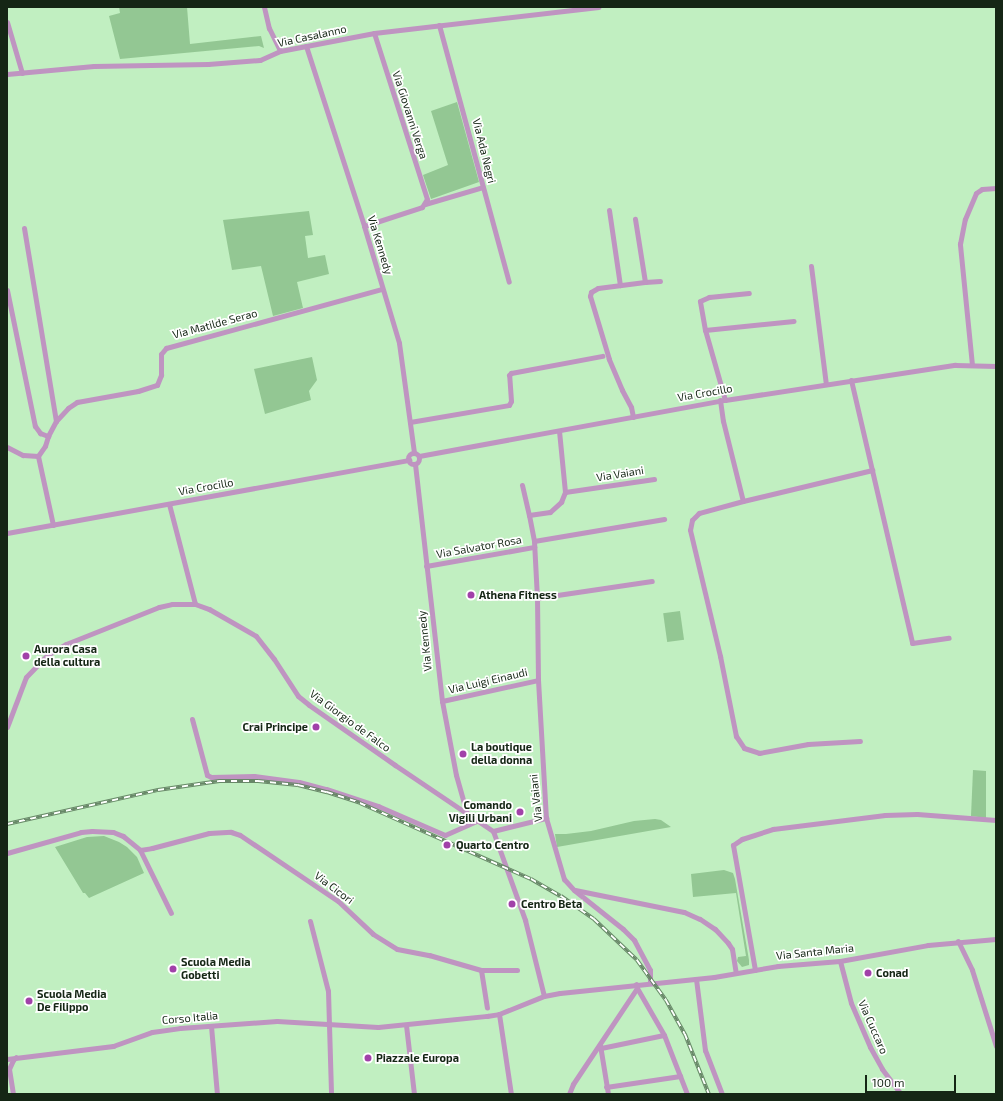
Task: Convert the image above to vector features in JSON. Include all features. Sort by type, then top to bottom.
[{"type":"street","points":[[264,7],[269,28],[280,51]]},
{"type":"street","name":"Via Casalanno","points":[[7,74],[109,66],[182,65],[260,60],[280,51],[374,33],[598,7]]},
{"type":"street","points":[[7,22],[22,73]]},
{"type":"street","name":"Via Ada Negri","points":[[439,25],[509,282]]},
{"type":"street","name":"Via Giovanni Verga","points":[[374,33],[427,199],[425,203]]},
{"type":"street","name":"Via Kennedy","points":[[306,46],[364,226],[399,343],[414,453]]},
{"type":"street","points":[[364,226],[422,207],[425,203],[483,187]]},
{"type":"street","points":[[972,365],[960,244],[965,219],[976,193],[982,190],[996,188]]},
{"type":"street","points":[[609,210],[620,285]]},
{"type":"street","points":[[635,219],[645,282]]},
{"type":"street","points":[[24,228],[56,421]]},
{"type":"street","points":[[811,266],[826,384]]},
{"type":"street","points":[[633,417],[631,407],[609,359],[590,296],[591,292],[598,288],[660,281]]},
{"type":"street","name":"Via Matilde Serao","points":[[38,456],[45,446],[48,436],[56,421],[68,408],[77,402],[157,385],[161,375],[161,354],[166,348],[382,289]]},
{"type":"street","points":[[7,290],[35,426],[40,433],[48,436]]},
{"type":"street","points":[[743,501],[723,421],[722,400],[700,304],[702,299],[709,297],[749,293]]},
{"type":"street","points":[[705,330],[794,321]]},
{"type":"street","points":[[410,422],[509,405],[511,401],[509,375],[511,373],[602,356]]},
{"type":"street","name":"Via Crocillo","points":[[419,456],[722,400],[955,365],[996,366]]},
{"type":"street","points":[[851,380],[912,642],[949,638]]},
{"type":"street","points":[[530,515],[553,510],[561,502],[565,492],[559,431]]},
{"type":"street","points":[[7,447],[23,455],[38,456],[53,525]]},
{"type":"street","points":[[414,453],[419,456],[419,461],[415,464],[411,463],[409,460],[410,456],[414,453]]},
{"type":"street","name":"Via Crocillo","points":[[7,533],[409,460]]},
{"type":"street","name":"Via Kennedy","points":[[415,464],[442,701],[456,775],[467,814]]},
{"type":"street","points":[[860,742],[808,744],[759,753],[744,748],[736,736],[690,526],[692,520],[700,513],[743,501],[872,470]]},
{"type":"street","name":"Via Vaiani","points":[[565,492],[654,479]]},
{"type":"street","name":"Via Vaiani","points":[[522,485],[530,515],[534,540],[537,598],[538,680],[546,818],[561,871],[568,885],[623,929],[634,940],[650,970],[650,983]]},
{"type":"street","points":[[169,504],[195,604]]},
{"type":"street","points":[[534,540],[664,519]]},
{"type":"street","name":"Via Salvator Rosa","points":[[426,566],[534,547]]},
{"type":"street","points":[[537,598],[652,581]]},
{"type":"street","name":"Via Giorgio de Falco","points":[[7,727],[26,677],[47,655],[66,644],[148,611],[172,604],[195,604],[227,618],[256,636],[274,659],[298,696],[493,831]]},
{"type":"street","name":"Via Luigi Einaudi","points":[[442,701],[538,680]]},
{"type":"street","name":"Via Giorgio de Falco","points":[[7,717],[12,712]]},
{"type":"street","points":[[192,719],[207,775],[211,777],[254,776],[313,785],[358,798],[445,835],[477,821]]},
{"type":"street","points":[[755,970],[733,845],[742,839],[774,829],[885,815],[916,814],[996,820]]},
{"type":"street","points":[[544,996],[525,920],[493,831],[546,818]]},
{"type":"street","points":[[7,853],[92,831],[113,832],[123,836],[140,850],[171,912]]},
{"type":"street","name":"Via Cicori","points":[[140,850],[209,833],[231,832],[240,835],[338,901],[373,934],[397,949],[428,955],[481,970],[517,970]]},
{"type":"street","points":[[574,890],[684,912],[715,929],[728,943],[733,954],[736,972]]},
{"type":"street","points":[[310,921],[328,991],[331,1094]]},
{"type":"street","name":"Via Santa Maria","points":[[500,1014],[544,996],[696,979],[736,972],[840,961],[958,941],[996,939]]},
{"type":"street","points":[[958,941],[972,970],[996,1046]]},
{"type":"street","name":"Via Cuccaro","points":[[840,961],[851,1003],[870,1047],[882,1069],[901,1094]]},
{"type":"street","points":[[481,970],[487,1008]]},
{"type":"street","points":[[696,979],[705,1050],[722,1094]]},
{"type":"street","points":[[569,1094],[573,1084],[600,1046],[637,986],[664,1036],[687,1094]]},
{"type":"street","points":[[500,1014],[511,1094]]},
{"type":"street","name":"Corso Italia","points":[[8,1064],[16,1058],[113,1046],[152,1032],[211,1026],[277,1021],[370,1026],[406,1025],[500,1014]]},
{"type":"street","points":[[406,1025],[414,1094]]},
{"type":"street","points":[[211,1026],[217,1094]]},
{"type":"street","points":[[600,1046],[664,1036]]},
{"type":"street","points":[[600,1046],[608,1094]]},
{"type":"street","points":[[8,1064],[9,1082],[13,1094]]},
{"type":"street","points":[[606,1087],[680,1076]]},
{"type":"green space","points":[[119,7],[187,7],[190,44],[261,36],[264,48],[259,46],[120,59],[109,16],[120,13]]},
{"type":"green space","points":[[457,102],[479,182],[431,199],[423,175],[448,165],[431,111]]},
{"type":"green space","points":[[309,211],[313,235],[305,236],[308,258],[325,255],[329,274],[297,282],[303,308],[273,316],[261,266],[232,270],[223,220]]},
{"type":"green space","points":[[312,357],[317,380],[309,391],[311,400],[265,414],[254,369]]},
{"type":"green space","points":[[680,611],[684,640],[667,642],[663,613]]},
{"type":"green space","points":[[973,770],[986,771],[986,818],[971,816]]},
{"type":"green space","points":[[655,819],[661,820],[671,827],[557,847],[555,834],[591,831],[634,821]]},
{"type":"green space","points":[[104,836],[127,847],[137,857],[144,873],[89,898],[85,893],[83,893],[55,847],[87,837]]},
{"type":"green space","points":[[724,870],[733,873],[735,879],[749,960],[749,965],[742,967],[737,961],[738,957],[746,956],[736,893],[693,897],[691,874]]},
{"type":"railway","points":[[7,824],[158,790],[219,781],[258,781],[298,785],[327,792],[360,803],[531,879],[561,896],[594,919],[637,960],[666,1000],[685,1034],[709,1094]]},
{"type":"place","name":"Athena Fitness","points":[[471,595]]},
{"type":"place","name":"Aurora Casa della cultura","points":[[26,656]]},
{"type":"place","name":"Crai Principe","points":[[316,727]]},
{"type":"place","name":"La boutique della donna","points":[[463,754]]},
{"type":"place","name":"Comando Vigili Urbani","points":[[520,812]]},
{"type":"place","name":"Quarto Centro","points":[[447,845]]},
{"type":"place","name":"Centro Beta","points":[[512,904]]},
{"type":"place","name":"Scuola Media Gobetti","points":[[173,969]]},
{"type":"place","name":"Conad","points":[[868,973]]},
{"type":"place","name":"Scuola Media De Filippo","points":[[29,1001]]},
{"type":"place","name":"Piazzale Europa","points":[[368,1058]]}]
